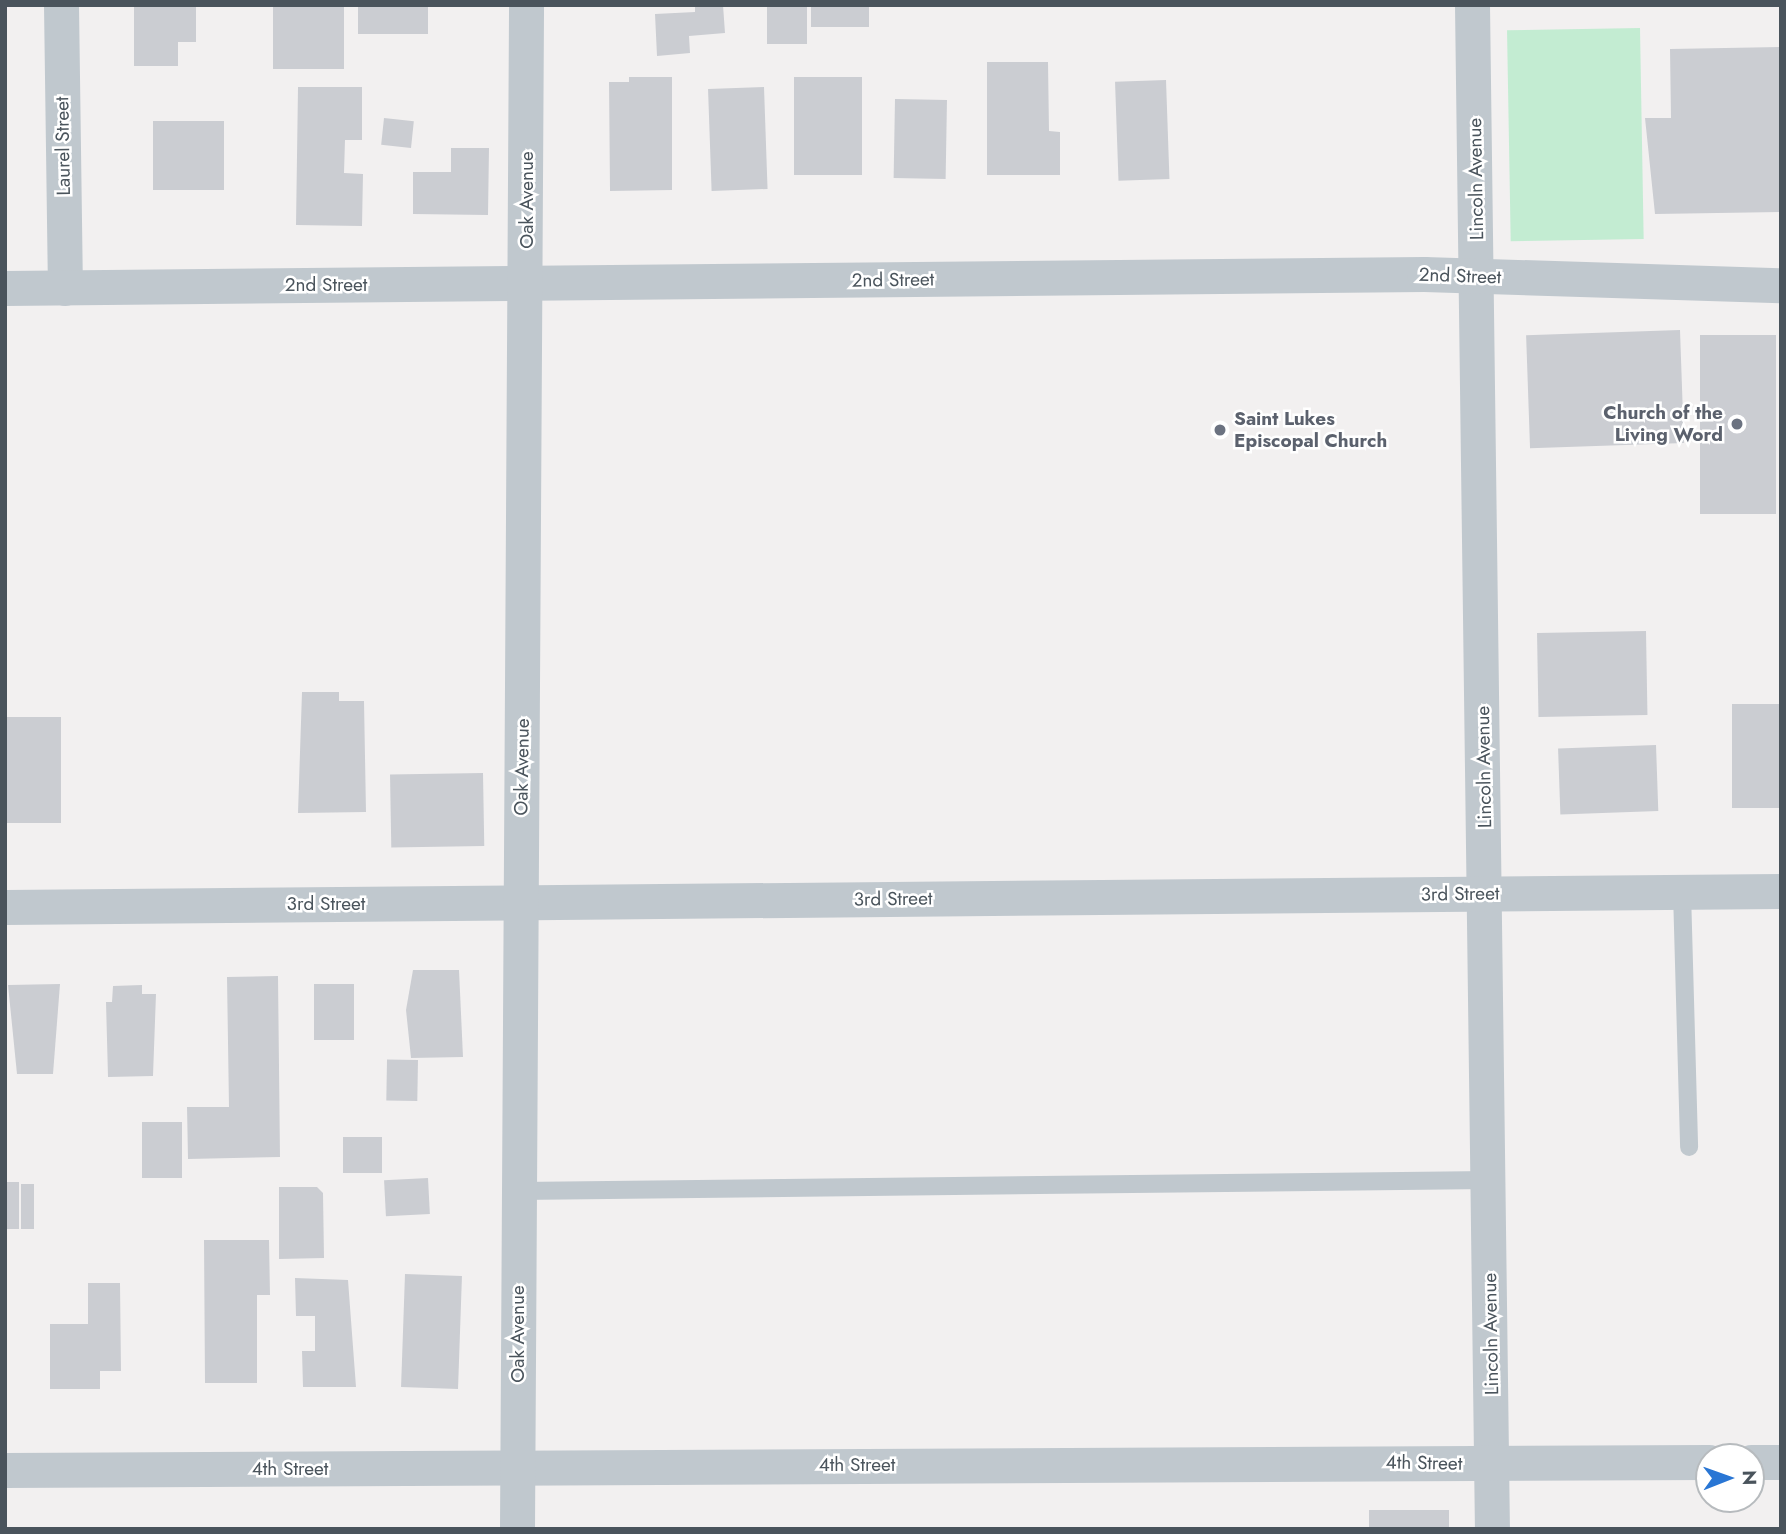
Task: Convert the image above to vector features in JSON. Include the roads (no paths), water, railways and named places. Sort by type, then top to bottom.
[{"type":"street","name":"Laurel Street","points":[[61,5],[65,288]]},
{"type":"street","name":"Oak Avenue","points":[[517,1529],[527,284],[526,5]]},
{"type":"street","name":"Lincoln Avenue","points":[[1472,5],[1478,276],[1493,1529]]},
{"type":"street","name":"2nd Street","points":[[5,288],[1478,276],[1781,285]]},
{"type":"street","name":"3rd Street","points":[[5,906],[1781,891]]},
{"type":"street","name":"4th Street","points":[[5,1470],[1695,1462]]},
{"type":"lane","points":[[1682,892],[1689,1147]]},
{"type":"lane","points":[[519,1191],[1489,1180]]},
{"type":"place","name":"Church of the Living Word","points":[[1737,424]]},
{"type":"place","name":"Saint Lukes Episcopal Church","points":[[1220,430]]}]
